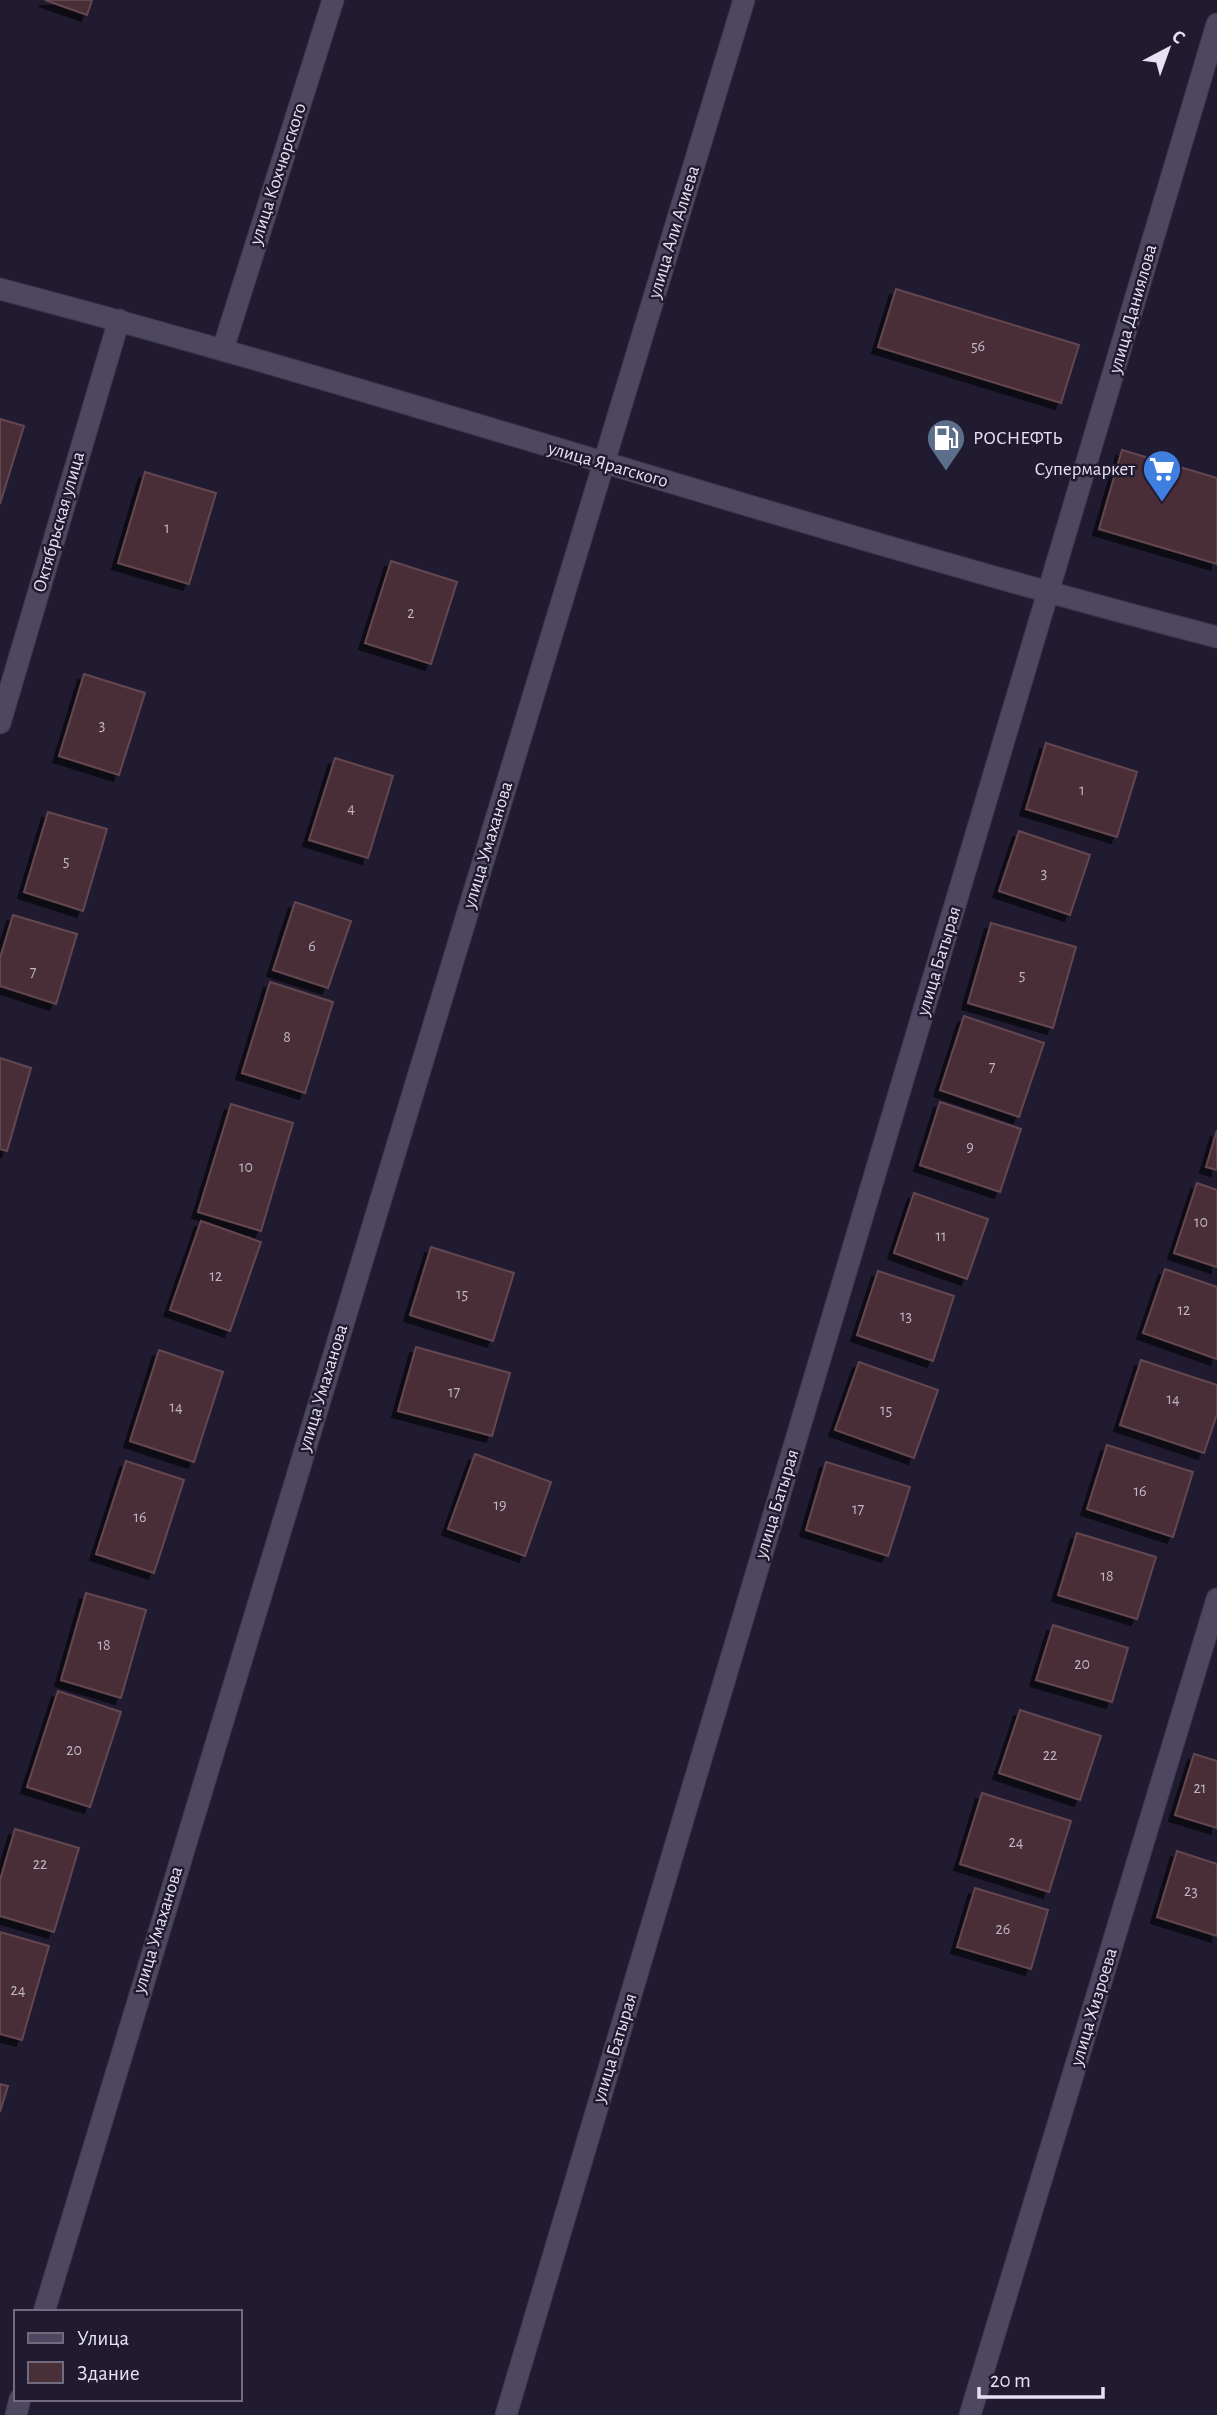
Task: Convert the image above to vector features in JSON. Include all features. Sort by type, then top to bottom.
[{"type":"street","name":"улица Кохчюрского","points":[[223,349],[333,0]]},
{"type":"street","name":"улица Али Алиева","points":[[603,464],[744,0]]},
{"type":"street","name":"улица Даниялова","points":[[1048,593],[1217,24]]},
{"type":"street","name":"улица Ярагского","points":[[0,289],[223,349],[603,464],[1048,593],[1217,636]]},
{"type":"street","name":"Октябрьская улица","points":[[0,723],[119,320]]},
{"type":"street","name":"улица Умаханова","points":[[45,2310],[603,464]]},
{"type":"street","name":"улица Батырая","points":[[506,2415],[1048,593]]},
{"type":"street","name":"улица Хизроева","points":[[970,2415],[1217,1600]]},
{"type":"building","points":[[45,0],[92,0],[87,15]]},
{"type":"building","points":[[896,289],[1079,345],[1061,403],[878,347]]},
{"type":"building","points":[[0,419],[24,426],[0,504]]},
{"type":"building","name":"Супермаркет","points":[[1122,450],[1217,478],[1217,564],[1099,529]]},
{"type":"building","points":[[145,472],[216,493],[189,584],[118,563]]},
{"type":"building","points":[[391,561],[457,582],[431,664],[365,643]]},
{"type":"building","points":[[84,674],[145,693],[119,775],[59,756]]},
{"type":"building","points":[[1046,743],[1137,772],[1117,837],[1026,809]]},
{"type":"building","points":[[335,758],[393,776],[368,858],[309,840]]},
{"type":"building","points":[[48,812],[107,829],[83,911],[24,892]]},
{"type":"building","points":[[1019,831],[1090,855],[1070,915],[999,891]]},
{"type":"building","points":[[295,902],[351,921],[328,988],[273,970]]},
{"type":"building","points":[[13,915],[77,934],[56,1004],[0,986],[0,958]]},
{"type":"building","points":[[991,923],[1076,947],[1053,1028],[968,1003]]},
{"type":"building","points":[[270,982],[333,1002],[305,1093],[242,1073]]},
{"type":"building","points":[[964,1016],[1044,1043],[1019,1117],[940,1090]]},
{"type":"building","points":[[0,1058],[31,1068],[7,1151],[0,1149]]},
{"type":"building","points":[[940,1102],[1021,1129],[1000,1192],[920,1165]]},
{"type":"building","points":[[231,1104],[293,1123],[261,1231],[198,1212]]},
{"type":"building","points":[[1217,1130],[1217,1170],[1206,1167]]},
{"type":"building","points":[[1197,1183],[1217,1190],[1217,1267],[1174,1253]]},
{"type":"building","points":[[914,1193],[988,1219],[967,1279],[894,1253]]},
{"type":"building","points":[[201,1221],[261,1242],[230,1331],[170,1310]]},
{"type":"building","points":[[431,1247],[514,1273],[493,1341],[410,1315]]},
{"type":"building","points":[[1165,1269],[1217,1287],[1217,1359],[1143,1333]]},
{"type":"building","points":[[878,1271],[954,1296],[933,1361],[857,1335]]},
{"type":"building","points":[[416,1347],[510,1373],[492,1436],[398,1411]]},
{"type":"building","points":[[159,1350],[223,1372],[194,1462],[130,1441]]},
{"type":"building","points":[[1141,1360],[1217,1385],[1217,1414],[1204,1453],[1120,1425]]},
{"type":"building","points":[[859,1362],[938,1390],[914,1458],[835,1430]]},
{"type":"building","points":[[1107,1445],[1193,1472],[1173,1537],[1087,1509]]},
{"type":"building","points":[[475,1454],[551,1482],[525,1556],[448,1529]]},
{"type":"building","points":[[126,1461],[184,1480],[154,1573],[96,1554]]},
{"type":"building","points":[[826,1462],[910,1487],[888,1556],[806,1530]]},
{"type":"building","points":[[1077,1533],[1156,1557],[1137,1619],[1058,1595]]},
{"type":"building","points":[[86,1593],[146,1610],[121,1698],[61,1680]]},
{"type":"building","points":[[1053,1625],[1128,1648],[1112,1702],[1036,1680]]},
{"type":"building","points":[[58,1691],[121,1712],[90,1807],[27,1787]]},
{"type":"building","points":[[1020,1710],[1101,1736],[1080,1800],[999,1773]]},
{"type":"building","points":[[1194,1754],[1217,1761],[1217,1828],[1175,1815]]},
{"type":"building","points":[[982,1793],[1071,1821],[1049,1892],[960,1864]]},
{"type":"building","points":[[15,1829],[79,1848],[54,1932],[0,1916],[0,1880]]},
{"type":"building","points":[[1177,1851],[1217,1864],[1217,1936],[1157,1917]]},
{"type":"building","points":[[975,1888],[1048,1910],[1031,1969],[957,1947]]},
{"type":"building","points":[[0,1932],[49,1946],[22,2040],[0,2034]]},
{"type":"building","points":[[0,2084],[8,2086],[0,2112]]},
{"type":"place","name":"РОСНЕФТЬ","points":[[946,472]]},
{"type":"place","name":"Супермаркет","points":[[1162,503]]}]
